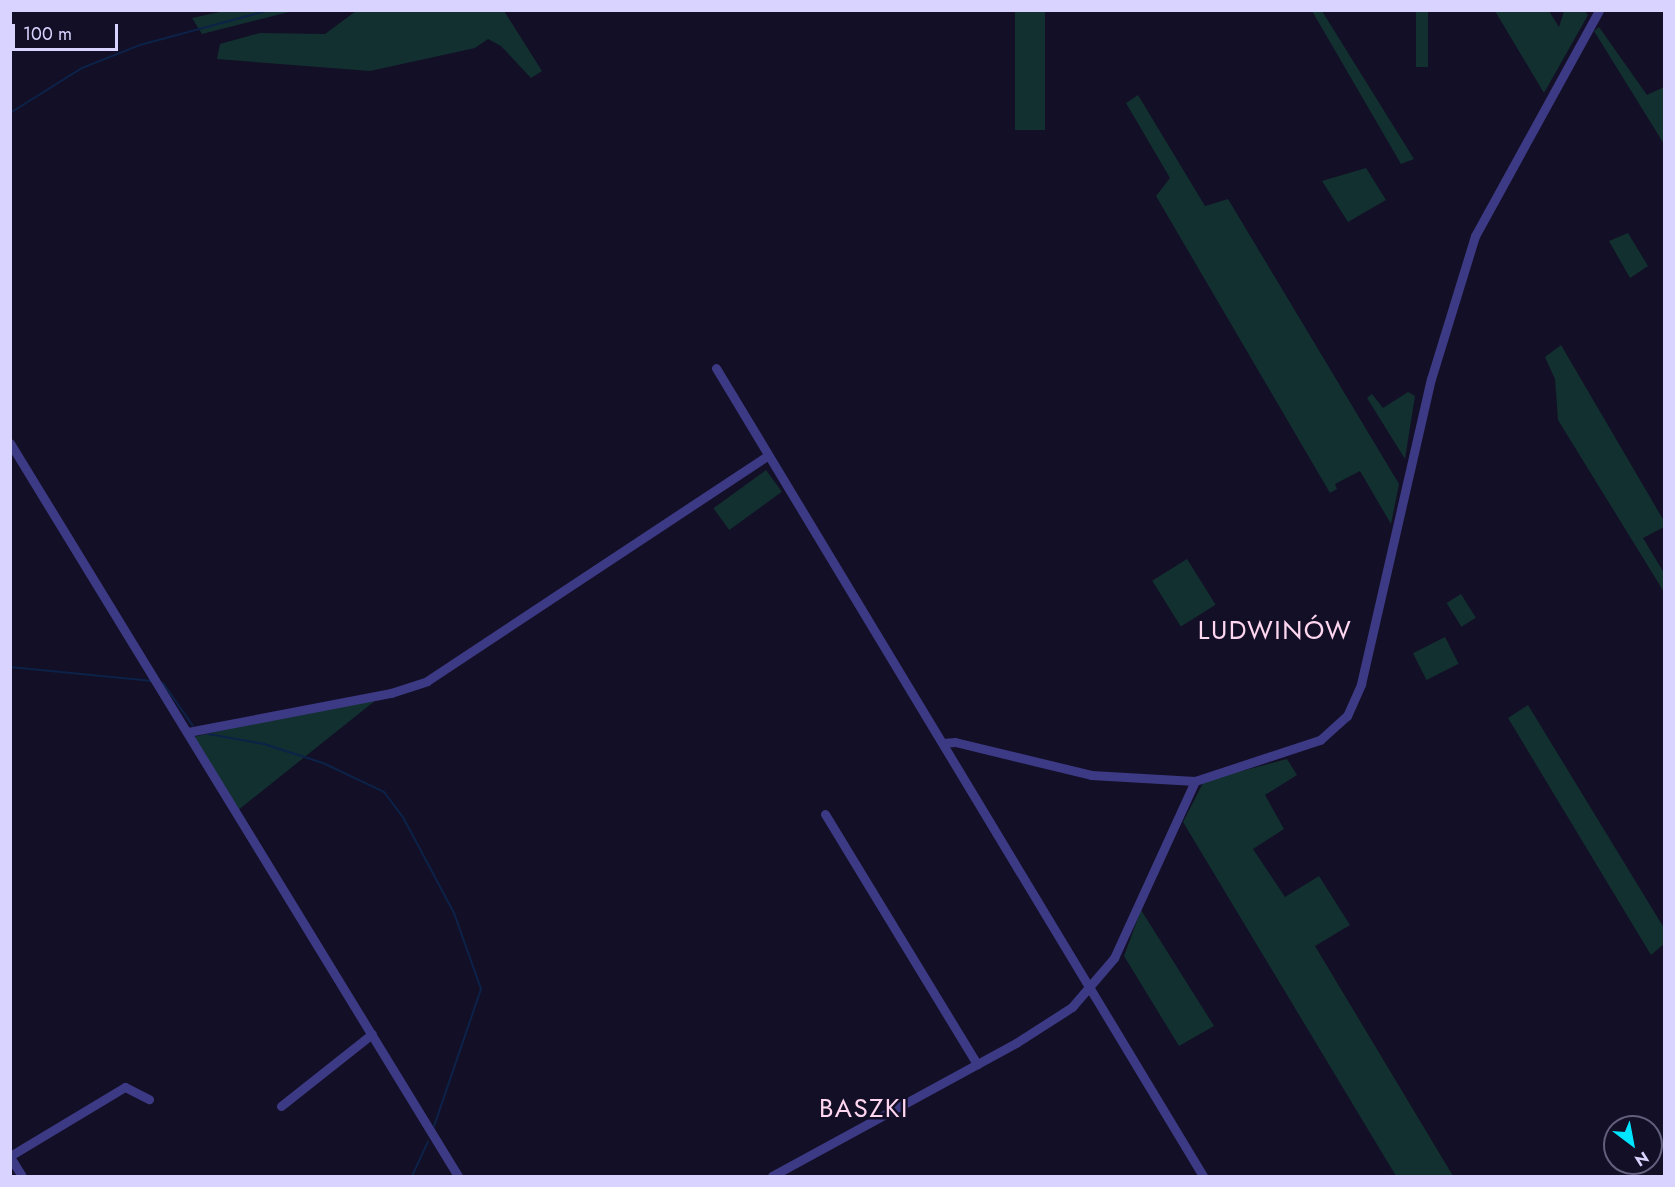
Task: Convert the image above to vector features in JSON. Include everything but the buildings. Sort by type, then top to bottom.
[{"type":"street","points":[[943,743],[1091,775],[1195,781],[1320,740],[1334,730],[1352,708],[1393,555],[1434,369],[1475,236],[1599,10]]},
{"type":"street","points":[[716,368],[1203,1176]]},
{"type":"street","points":[[10,443],[458,1176]]},
{"type":"street","points":[[188,732],[391,693],[427,681],[768,455]]},
{"type":"street","points":[[772,1176],[1062,1015],[1091,989],[1122,943],[1195,781]]},
{"type":"street","points":[[825,814],[976,1064]]},
{"type":"street","points":[[281,1106],[372,1034]]},
{"type":"street","points":[[22,1176],[10,1157],[124,1087],[149,1099]]},
{"type":"green space","points":[[229,10],[293,11],[202,34],[192,18]]},
{"type":"green space","points":[[356,11],[504,11],[542,71],[531,78],[501,46],[488,39],[475,48],[370,71],[217,59],[220,44],[260,33],[325,34]]},
{"type":"green space","points":[[1015,11],[1045,11],[1045,130],[1015,130]]},
{"type":"green space","points":[[1312,11],[1322,11],[1414,159],[1401,164]]},
{"type":"green space","points":[[1416,11],[1428,11],[1428,67],[1416,67]]},
{"type":"green space","points":[[1495,11],[1549,11],[1559,27],[1564,11],[1585,11],[1588,15],[1544,93]]},
{"type":"green space","points":[[1599,27],[1647,95],[1664,87],[1664,144],[1594,31]]},
{"type":"green space","points":[[1138,95],[1205,206],[1228,199],[1399,484],[1391,524],[1360,471],[1335,484],[1337,489],[1330,493],[1156,196],[1170,178],[1126,103]]},
{"type":"green space","points":[[1366,168],[1386,200],[1348,222],[1322,181]]},
{"type":"green space","points":[[1628,233],[1648,266],[1630,278],[1609,241]]},
{"type":"green space","points":[[1561,345],[1664,521],[1664,527],[1643,538],[1664,573],[1664,592],[1558,420],[1555,379],[1545,357]]},
{"type":"green space","points":[[1408,392],[1415,396],[1405,459],[1367,398],[1372,394],[1383,408]]},
{"type":"green space","points":[[766,470],[782,492],[729,530],[713,508]]},
{"type":"green space","points":[[1187,559],[1216,605],[1181,627],[1152,581]]},
{"type":"green space","points":[[1461,594],[1476,618],[1461,627],[1447,603]]},
{"type":"green space","points":[[1445,637],[1459,664],[1427,680],[1413,653]]},
{"type":"green space","points":[[376,700],[237,811],[189,738],[258,722]]},
{"type":"green space","points":[[1528,705],[1664,928],[1664,944],[1651,955],[1508,718]]},
{"type":"green space","points":[[1287,759],[1297,775],[1265,795],[1284,829],[1253,849],[1285,897],[1319,876],[1350,925],[1315,946],[1453,1176],[1396,1176],[1183,822],[1204,781]]},
{"type":"green space","points":[[1141,910],[1214,1026],[1179,1046],[1124,956]]},
{"type":"waterway","points":[[10,113],[82,68],[140,45],[270,10]]},
{"type":"waterway","points":[[10,667],[152,681]]},
{"type":"waterway","points":[[163,683],[193,726]]},
{"type":"waterway","points":[[208,734],[264,744],[323,763],[384,792],[404,819],[454,913],[481,989],[434,1126]]},
{"type":"waterway","points":[[412,1176],[428,1141]]},
{"type":"district","name":"LUDWINÓW","points":[[1275,631]]},
{"type":"district","name":"BASZKI","points":[[864,1109]]}]
